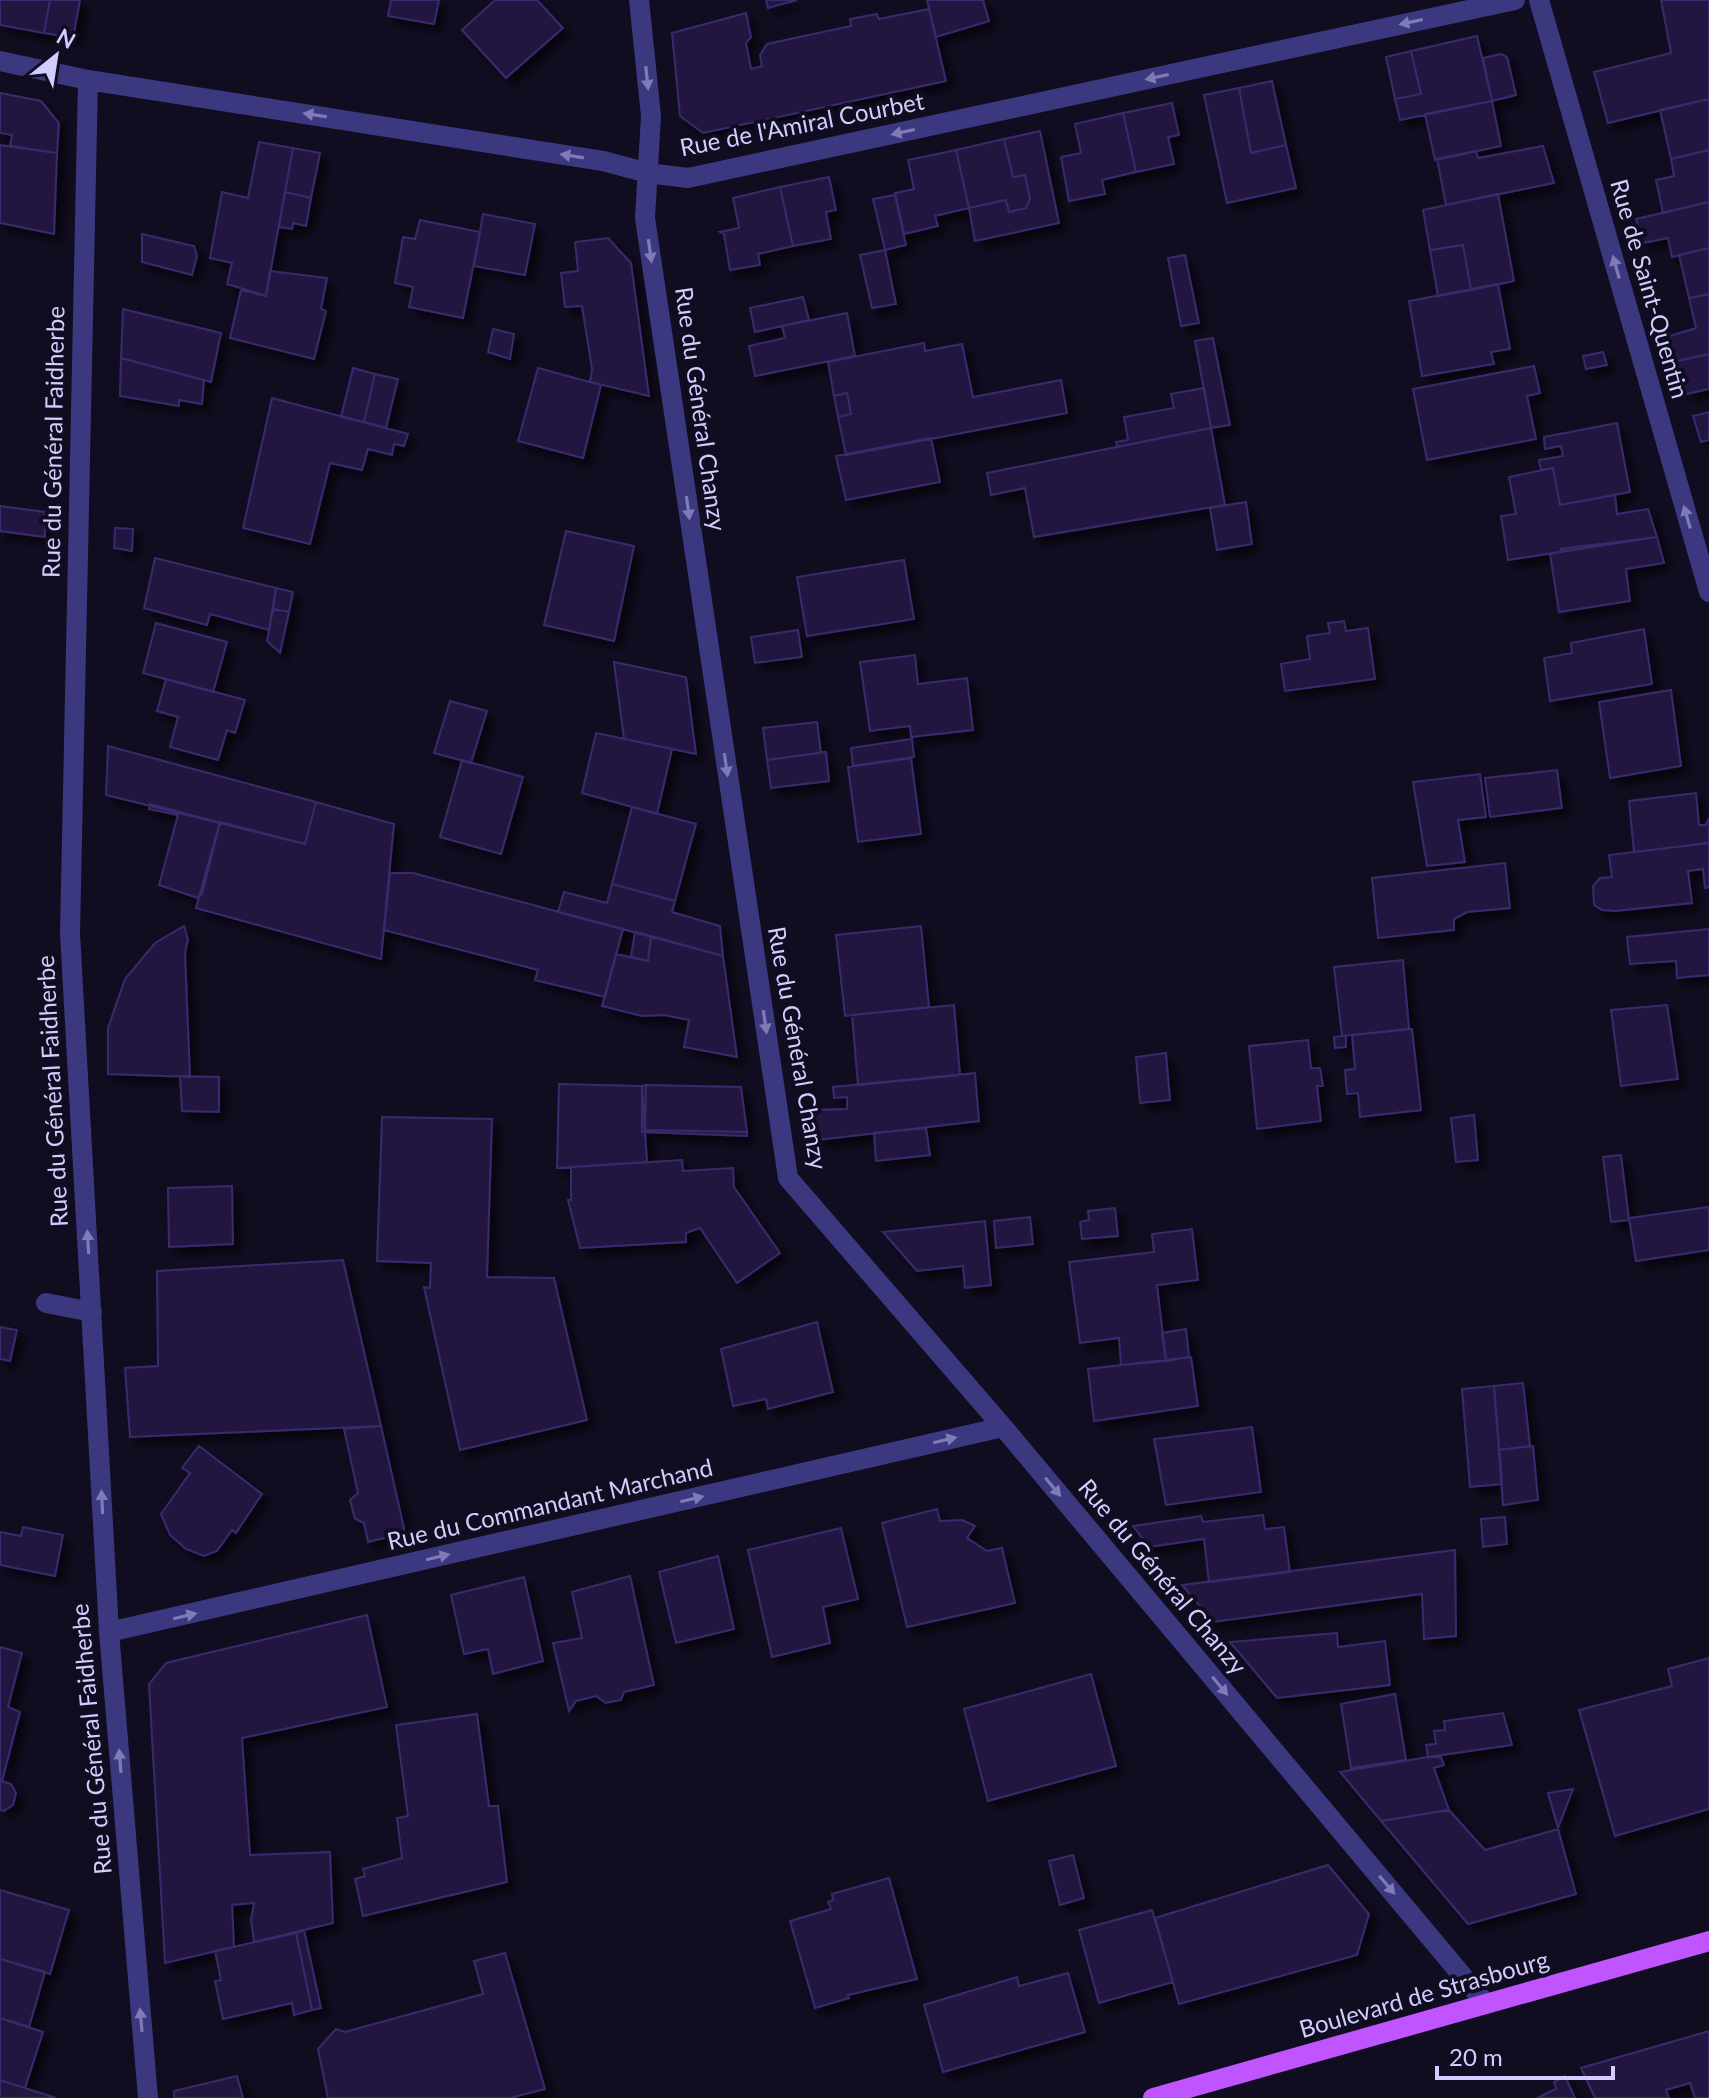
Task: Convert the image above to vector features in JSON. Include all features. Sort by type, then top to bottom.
[{"type":"main road","name":"Boulevard de Strasbourg","points":[[1153,2098],[1709,1941]]},
{"type":"street","name":"Rue du Général Chanzy","points":[[639,0],[651,116],[645,218],[788,1178],[1003,1427],[1486,2004]]},
{"type":"street","name":"Rue de l'Amiral Courbet","points":[[0,61],[88,80],[603,161],[648,173],[688,178],[1515,0]]},
{"type":"street","name":"Rue de Saint-Quentin","points":[[1539,0],[1709,592]]},
{"type":"street","name":"Rue du Général Faidherbe","points":[[88,80],[70,933],[109,1632],[148,2098]]},
{"type":"street","points":[[46,1303],[92,1312]]},
{"type":"street","name":"Rue du Commandant Marchand","points":[[109,1632],[1003,1427]]},
{"type":"building","points":[[0,0],[50,0],[44,33],[0,25]]},
{"type":"building","points":[[50,0],[80,0],[73,38],[44,33]]},
{"type":"building","points":[[391,0],[439,0],[434,24],[388,16]]},
{"type":"building","points":[[495,0],[537,0],[563,28],[506,78],[462,30]]},
{"type":"building","points":[[766,0],[797,0],[768,8]]},
{"type":"building","points":[[927,0],[983,0],[989,21],[936,37]]},
{"type":"building","points":[[1661,0],[1709,0],[1709,99],[1608,123],[1594,72],[1671,53]]},
{"type":"building","points":[[929,9],[946,81],[703,133],[680,116],[672,33],[746,13],[751,37],[746,43],[751,69],[762,66],[760,55],[767,44],[851,26],[850,19],[877,14],[879,19]]},
{"type":"building","points":[[1477,36],[1492,101],[1400,120],[1395,99],[1421,94],[1411,51]]},
{"type":"building","points":[[1411,51],[1421,94],[1395,99],[1386,57]]},
{"type":"building","points":[[1501,54],[1507,57],[1516,95],[1492,101],[1483,58]]},
{"type":"building","points":[[1272,81],[1286,145],[1251,153],[1239,88]]},
{"type":"building","points":[[1239,88],[1251,153],[1286,145],[1296,188],[1227,203],[1204,95]]},
{"type":"building","points":[[0,93],[41,101],[59,123],[57,153],[10,146],[12,135],[0,133]]},
{"type":"building","points":[[1709,99],[1709,150],[1671,159],[1660,110]]},
{"type":"building","points":[[1492,101],[1501,146],[1435,160],[1425,114]]},
{"type":"building","points":[[1172,103],[1179,135],[1168,137],[1174,164],[1136,172],[1123,113]]},
{"type":"building","points":[[1123,113],[1136,172],[1102,180],[1105,194],[1069,201],[1061,157],[1081,153],[1075,124]]},
{"type":"building","points":[[1040,131],[1059,223],[975,241],[969,208],[1006,200],[1009,212],[1026,208],[1030,199],[1025,175],[1013,177],[1004,139]]},
{"type":"building","points":[[1004,139],[1013,177],[1025,175],[1030,199],[1026,208],[1009,212],[1006,200],[969,208],[956,150]]},
{"type":"building","points":[[259,142],[293,148],[266,296],[227,284],[232,263],[210,258],[222,192],[248,198]]},
{"type":"building","points":[[0,145],[57,153],[54,234],[0,223]]},
{"type":"building","points":[[1543,146],[1554,183],[1446,205],[1437,159],[1476,151],[1478,158]]},
{"type":"building","points":[[293,148],[320,153],[311,198],[285,192]]},
{"type":"building","points":[[956,150],[969,208],[935,216],[938,226],[904,234],[895,193],[914,189],[908,160]]},
{"type":"building","points":[[1709,150],[1709,202],[1663,213],[1656,180],[1674,176],[1671,159]]},
{"type":"building","points":[[829,177],[836,210],[826,212],[831,239],[793,246],[780,187]]},
{"type":"building","points":[[780,187],[793,246],[758,254],[760,265],[730,270],[724,234],[720,232],[739,228],[733,198]]},
{"type":"building","points":[[285,192],[311,198],[306,226],[293,223],[292,229],[279,227]]},
{"type":"building","points":[[1498,194],[1514,281],[1471,290],[1463,245],[1430,250],[1423,210]]},
{"type":"building","points":[[895,195],[906,245],[885,250],[873,199]]},
{"type":"building","points":[[1709,202],[1709,248],[1672,257],[1668,238],[1643,243],[1636,219]]},
{"type":"building","points":[[483,214],[535,224],[525,275],[474,266]]},
{"type":"building","points":[[420,220],[480,232],[463,318],[409,307],[413,287],[395,283],[403,237],[415,239]]},
{"type":"building","points":[[142,234],[194,246],[197,256],[192,275],[142,262]]},
{"type":"building","points":[[608,238],[631,263],[649,396],[590,382],[592,369],[582,306],[565,307],[561,273],[578,271],[575,242]]},
{"type":"building","points":[[1463,245],[1471,290],[1438,296],[1430,250]]},
{"type":"building","points":[[1709,248],[1709,294],[1689,298],[1679,255]]},
{"type":"building","points":[[885,250],[896,304],[872,308],[860,255]]},
{"type":"building","points":[[1185,255],[1199,323],[1181,326],[1168,258]]},
{"type":"building","points":[[270,271],[327,278],[321,309],[326,311],[314,359],[230,338],[241,290],[266,296]]},
{"type":"building","points":[[1498,284],[1510,349],[1491,352],[1494,364],[1422,376],[1409,301]]},
{"type":"building","points":[[1709,294],[1709,354],[1677,361],[1670,336],[1696,328],[1689,298]]},
{"type":"building","points":[[803,297],[809,320],[755,332],[750,308]]},
{"type":"building","points":[[123,309],[221,333],[211,382],[121,358]]},
{"type":"building","points":[[847,313],[855,356],[755,376],[749,346],[785,338],[782,326]]},
{"type":"building","points":[[493,329],[514,334],[510,359],[488,352]]},
{"type":"building","points":[[1213,338],[1230,425],[1211,428],[1195,341]]},
{"type":"building","points":[[924,343],[925,351],[962,344],[973,397],[1061,380],[1067,413],[846,455],[838,417],[851,414],[847,393],[834,396],[828,362]]},
{"type":"building","points":[[1603,352],[1607,365],[1586,369],[1583,356]]},
{"type":"building","points":[[1709,354],[1709,389],[1687,394],[1677,361]]},
{"type":"building","points":[[121,358],[204,380],[202,404],[179,400],[179,406],[120,396]]},
{"type":"building","points":[[1534,366],[1540,393],[1527,396],[1536,439],[1427,460],[1413,389]]},
{"type":"building","points":[[353,368],[375,374],[364,422],[341,417]]},
{"type":"building","points":[[538,368],[601,385],[583,458],[518,441]]},
{"type":"building","points":[[375,374],[398,379],[386,428],[364,422]]},
{"type":"building","points":[[1204,388],[1211,428],[1117,447],[1116,442],[1128,440],[1124,417],[1174,408],[1171,394]]},
{"type":"building","points":[[847,393],[851,414],[838,417],[834,396]]},
{"type":"building","points":[[272,398],[408,434],[404,446],[394,444],[392,455],[368,449],[362,470],[330,463],[310,544],[243,528]]},
{"type":"building","points":[[1709,412],[1709,440],[1701,442],[1693,416]]},
{"type":"building","points":[[1617,423],[1630,492],[1560,505],[1553,468],[1541,470],[1539,460],[1563,456],[1561,446],[1545,449],[1544,437]]},
{"type":"building","points":[[1211,428],[1225,505],[1034,537],[1025,488],[991,495],[987,473]]},
{"type":"building","points":[[931,438],[940,482],[846,500],[836,456]]},
{"type":"building","points":[[1553,468],[1560,505],[1615,495],[1617,514],[1648,509],[1657,537],[1508,560],[1501,516],[1516,514],[1509,477]]},
{"type":"building","points":[[1246,502],[1252,544],[1217,550],[1210,508]]},
{"type":"building","points":[[0,506],[45,512],[45,537],[0,531]]},
{"type":"building","points":[[115,528],[133,529],[132,551],[114,548]]},
{"type":"building","points":[[566,531],[634,546],[614,641],[544,625]]},
{"type":"building","points":[[1657,537],[1664,563],[1626,569],[1630,601],[1559,612],[1550,554],[1561,552],[1561,549]]},
{"type":"building","points":[[155,558],[276,588],[269,630],[210,614],[207,625],[144,608]]},
{"type":"building","points":[[904,560],[914,619],[807,636],[797,577]]},
{"type":"building","points":[[276,588],[293,592],[289,612],[273,609]]},
{"type":"building","points":[[273,609],[289,612],[280,653],[267,641]]},
{"type":"building","points":[[1344,621],[1346,631],[1368,628],[1375,679],[1285,691],[1281,664],[1310,659],[1307,636],[1330,633],[1328,623]]},
{"type":"building","points":[[156,623],[227,642],[213,692],[143,673]]},
{"type":"building","points":[[1644,629],[1652,684],[1550,701],[1544,658],[1572,653],[1571,643]]},
{"type":"building","points":[[798,630],[802,657],[755,663],[751,637]]},
{"type":"building","points":[[915,655],[918,684],[967,678],[973,730],[911,737],[910,726],[870,731],[860,662]]},
{"type":"building","points":[[614,662],[686,677],[696,754],[624,739]]},
{"type":"building","points":[[166,679],[245,700],[235,733],[227,730],[218,760],[170,747],[178,717],[157,711]]},
{"type":"building","points":[[1671,690],[1681,766],[1610,778],[1599,702]]},
{"type":"building","points":[[450,701],[487,711],[471,763],[434,753]]},
{"type":"building","points":[[817,722],[821,753],[767,760],[763,728]]},
{"type":"building","points":[[596,733],[672,749],[657,814],[582,793]]},
{"type":"building","points":[[912,739],[914,757],[853,766],[851,748]]},
{"type":"building","points":[[108,746],[316,802],[305,844],[106,795]]},
{"type":"building","points":[[826,752],[829,781],[771,788],[767,760]]},
{"type":"building","points":[[911,758],[921,834],[858,842],[848,767]]},
{"type":"building","points":[[462,760],[523,777],[501,854],[440,837]]},
{"type":"building","points":[[1557,770],[1562,808],[1490,817],[1485,778]]},
{"type":"building","points":[[1480,774],[1486,817],[1458,820],[1465,862],[1427,866],[1413,782]]},
{"type":"building","points":[[1696,793],[1699,825],[1706,825],[1709,818],[1709,843],[1634,852],[1629,801]]},
{"type":"building","points":[[316,802],[394,824],[381,959],[196,908],[220,822],[305,844]]},
{"type":"building","points":[[150,804],[220,823],[202,894],[198,898],[159,885],[178,815],[149,809]]},
{"type":"building","points":[[632,807],[696,824],[675,901],[612,884]]},
{"type":"building","points":[[1709,843],[1709,887],[1705,888],[1703,869],[1688,871],[1692,903],[1615,911],[1602,910],[1594,905],[1593,886],[1600,878],[1612,877],[1609,855]]},
{"type":"building","points":[[1505,863],[1510,908],[1467,912],[1454,919],[1454,930],[1378,938],[1372,878]]},
{"type":"building","points":[[390,873],[413,873],[623,929],[605,997],[535,980],[538,970],[384,930]]},
{"type":"building","points":[[612,884],[675,901],[672,912],[720,926],[723,956],[558,912],[564,892],[607,903]]},
{"type":"building","points":[[184,926],[188,939],[185,953],[190,1077],[108,1074],[108,1028],[125,979],[155,943]]},
{"type":"building","points":[[921,926],[929,1007],[845,1016],[836,935]]},
{"type":"building","points":[[1709,929],[1709,975],[1677,978],[1676,961],[1630,964],[1627,937]]},
{"type":"building","points":[[635,932],[651,936],[648,961],[631,957]]},
{"type":"building","points":[[651,936],[723,956],[737,1057],[684,1047],[689,1020],[664,1015],[642,1016],[602,1006],[616,954],[648,961]]},
{"type":"building","points":[[1403,960],[1409,1029],[1342,1036],[1334,967]]},
{"type":"building","points":[[954,1005],[960,1075],[858,1085],[852,1015]]},
{"type":"building","points":[[1667,1005],[1678,1079],[1621,1086],[1611,1010]]},
{"type":"building","points":[[1412,1029],[1421,1110],[1360,1117],[1358,1093],[1347,1094],[1345,1070],[1355,1069],[1352,1035]]},
{"type":"building","points":[[1346,1036],[1346,1047],[1335,1048],[1334,1037]]},
{"type":"building","points":[[1308,1040],[1311,1068],[1320,1068],[1323,1086],[1317,1086],[1321,1121],[1257,1129],[1249,1046]]},
{"type":"building","points":[[1166,1053],[1170,1100],[1140,1103],[1136,1057]]},
{"type":"building","points":[[975,1073],[979,1121],[818,1140],[814,1110],[847,1109],[847,1097],[834,1098],[833,1087]]},
{"type":"building","points":[[180,1076],[219,1077],[219,1112],[182,1111]]},
{"type":"building","points":[[559,1084],[642,1086],[647,1162],[557,1168]]},
{"type":"building","points":[[646,1085],[741,1087],[747,1132],[645,1130]]},
{"type":"building","points":[[646,1085],[645,1130],[747,1132],[747,1136],[642,1132],[642,1086]]},
{"type":"building","points":[[1474,1115],[1478,1160],[1456,1162],[1451,1118]]},
{"type":"building","points":[[382,1117],[492,1119],[487,1277],[554,1278],[587,1420],[460,1450],[424,1287],[430,1288],[431,1263],[377,1261]]},
{"type":"building","points":[[926,1128],[930,1155],[876,1161],[874,1133]]},
{"type":"building","points":[[1621,1155],[1629,1220],[1611,1222],[1603,1157]]},
{"type":"building","points":[[682,1160],[683,1171],[733,1168],[734,1187],[780,1253],[737,1283],[700,1228],[686,1233],[686,1242],[580,1248],[568,1200],[571,1200],[571,1167]]},
{"type":"building","points":[[232,1186],[233,1244],[169,1247],[168,1188]]},
{"type":"building","points":[[1709,1207],[1709,1250],[1636,1261],[1629,1218]]},
{"type":"building","points":[[1115,1208],[1118,1236],[1082,1239],[1080,1222],[1089,1220],[1088,1211]]},
{"type":"building","points":[[1030,1217],[1033,1244],[996,1248],[994,1221]]},
{"type":"building","points":[[985,1221],[991,1285],[965,1288],[963,1266],[917,1271],[883,1232]]},
{"type":"building","points":[[1192,1229],[1198,1280],[1157,1285],[1166,1361],[1121,1365],[1119,1338],[1080,1343],[1069,1262],[1154,1252],[1152,1234]]},
{"type":"building","points":[[343,1260],[381,1426],[130,1437],[125,1368],[158,1366],[157,1271]]},
{"type":"building","points":[[817,1322],[833,1392],[768,1409],[766,1399],[733,1406],[721,1349]]},
{"type":"building","points":[[0,1327],[17,1330],[10,1361],[0,1359]]},
{"type":"building","points":[[1186,1329],[1189,1357],[1166,1361],[1162,1333]]},
{"type":"building","points":[[1191,1357],[1198,1406],[1094,1421],[1088,1369]]},
{"type":"building","points":[[1523,1383],[1530,1446],[1499,1450],[1494,1386]]},
{"type":"building","points":[[1494,1386],[1502,1484],[1470,1487],[1462,1389]]},
{"type":"building","points":[[381,1426],[405,1533],[368,1542],[364,1523],[355,1519],[350,1500],[358,1493],[344,1429]]},
{"type":"building","points":[[1252,1427],[1261,1492],[1166,1505],[1154,1439]]},
{"type":"building","points":[[199,1446],[262,1494],[236,1533],[232,1530],[217,1551],[204,1556],[186,1549],[170,1535],[161,1514],[190,1473],[182,1468]]},
{"type":"building","points":[[1533,1446],[1538,1500],[1503,1505],[1499,1450]]},
{"type":"building","points":[[937,1509],[940,1521],[962,1520],[975,1526],[967,1538],[987,1551],[1002,1548],[1015,1603],[907,1627],[882,1523]]},
{"type":"building","points":[[1263,1515],[1265,1529],[1284,1527],[1290,1572],[1209,1582],[1204,1539],[1149,1547],[1133,1526],[1201,1516],[1203,1522]]},
{"type":"building","points":[[1505,1517],[1507,1544],[1483,1547],[1481,1519]]},
{"type":"building","points":[[23,1527],[63,1535],[55,1576],[0,1565],[0,1532],[21,1536]]},
{"type":"building","points":[[841,1528],[858,1599],[823,1607],[830,1643],[772,1657],[748,1550]]},
{"type":"building","points":[[1455,1550],[1456,1636],[1424,1639],[1422,1594],[1213,1622],[1182,1585]]},
{"type":"building","points":[[718,1556],[734,1629],[676,1643],[659,1572]]},
{"type":"building","points":[[630,1576],[654,1685],[624,1692],[621,1700],[606,1703],[596,1696],[576,1701],[569,1711],[553,1643],[582,1638],[572,1592]]},
{"type":"building","points":[[524,1577],[543,1661],[493,1674],[488,1649],[464,1654],[451,1595]]},
{"type":"building","points":[[367,1615],[387,1707],[242,1738],[250,1855],[330,1852],[333,1923],[254,1942],[251,1920],[254,1903],[232,1905],[234,1947],[165,1963],[149,1684],[166,1663]]},
{"type":"building","points":[[1337,1633],[1338,1647],[1385,1641],[1390,1685],[1277,1698],[1230,1642]]},
{"type":"building","points":[[0,1647],[22,1653],[8,1707],[20,1712],[2,1781],[11,1784],[16,1793],[13,1805],[4,1811],[0,1810]]},
{"type":"building","points":[[1709,1658],[1709,1809],[1615,1836],[1579,1710],[1672,1686],[1668,1669]]},
{"type":"building","points":[[1091,1674],[1116,1766],[988,1801],[964,1709]]},
{"type":"building","points":[[1395,1694],[1406,1760],[1351,1768],[1341,1704]]},
{"type":"building","points":[[1503,1713],[1512,1745],[1428,1757],[1426,1745],[1436,1744],[1434,1731],[1445,1730],[1444,1721]]},
{"type":"building","points":[[477,1714],[489,1806],[498,1806],[507,1882],[363,1916],[355,1879],[365,1876],[363,1869],[402,1858],[397,1818],[408,1816],[396,1725]]},
{"type":"building","points":[[1441,1757],[1444,1765],[1434,1768],[1449,1810],[1381,1821],[1340,1772]]},
{"type":"building","points":[[1573,1789],[1558,1828],[1548,1793]]},
{"type":"building","points":[[1449,1810],[1485,1850],[1558,1829],[1576,1894],[1468,1924],[1381,1821]]},
{"type":"building","points":[[1073,1855],[1084,1898],[1060,1905],[1049,1861]]},
{"type":"building","points":[[1328,1865],[1369,1914],[1357,1955],[1179,2004],[1155,1918]]},
{"type":"building","points":[[889,1878],[917,1979],[848,1995],[849,1998],[815,2008],[790,1921],[831,1909],[828,1902],[833,1900],[832,1894]]},
{"type":"building","points":[[0,1890],[69,1910],[50,1974],[0,1959]]},
{"type":"building","points":[[1152,1910],[1173,1982],[1099,2003],[1079,1930]]},
{"type":"building","points":[[304,1930],[321,2008],[312,2010],[296,1933]]},
{"type":"building","points":[[296,1933],[312,2010],[294,2015],[292,2003],[223,2019],[215,1981],[221,1980],[215,1951]]},
{"type":"building","points":[[505,1953],[545,2089],[510,2098],[328,2098],[318,2049],[336,2029],[345,2032],[483,1994],[474,1961]]},
{"type":"building","points":[[0,1959],[45,1972],[29,2027],[0,2018]]},
{"type":"building","points":[[1068,1973],[1085,2032],[943,2072],[924,2005],[1017,1977],[1019,1986]]},
{"type":"building","points":[[0,2018],[43,2032],[25,2088],[0,2080]]},
{"type":"building","points":[[1709,2031],[1709,2098],[1695,2098],[1690,2083],[1666,2090],[1669,2098],[1595,2098],[1581,2068]]},
{"type":"building","points":[[237,2076],[243,2098],[174,2098],[174,2091]]},
{"type":"building","points":[[1565,2076],[1575,2098],[1537,2098],[1556,2089],[1554,2082]]},
{"type":"building","points":[[0,2080],[25,2088],[56,2098],[0,2098]]}]
